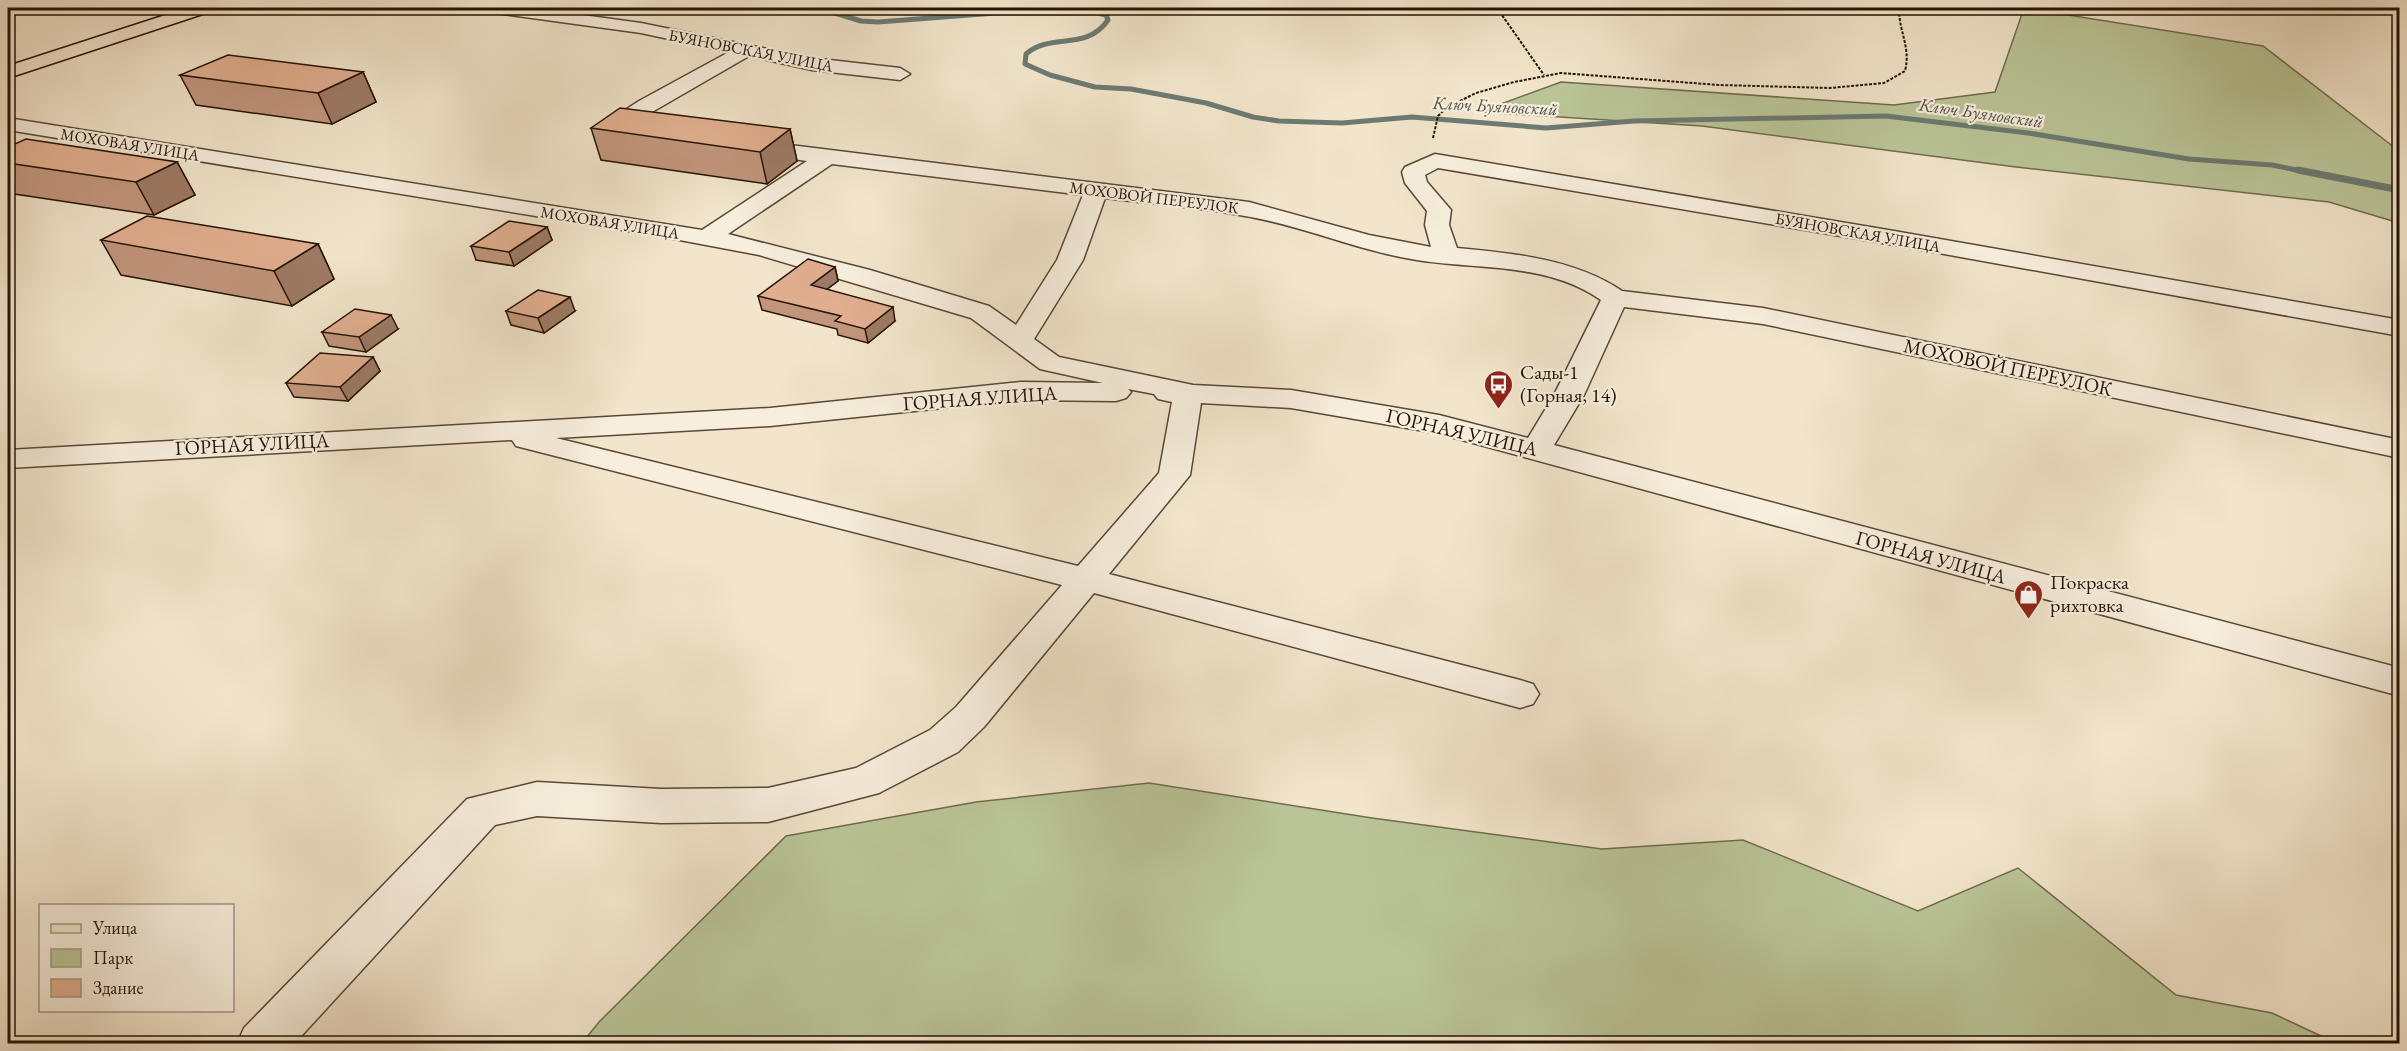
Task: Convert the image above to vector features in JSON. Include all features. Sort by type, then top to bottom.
[{"type":"main road","points":[[8,72],[203,8]]},
{"type":"street","name":"БУЯНОВСКАЯ УЛИЦА","points":[[496,8],[631,27],[812,64],[900,74]]},
{"type":"street","points":[[643,133],[609,129],[646,105],[745,51]]},
{"type":"street","name":"МОХОВАЯ УЛИЦА","points":[[8,124],[761,248],[980,312],[1050,363],[1188,393]]},
{"type":"street","name":"МОХОВОЙ ПЕРЕУЛОК","points":[[734,145],[1249,208],[1365,242],[1447,257],[1509,260],[1566,274],[1595,284],[1615,298],[1763,316],[2400,449]]},
{"type":"street","points":[[706,238],[829,156]]},
{"type":"street","name":"БУЯНОВСКАЯ УЛИЦА","points":[[1429,163],[1455,162],[2400,328]]},
{"type":"street","points":[[1429,163],[1413,172],[1416,183],[1439,210],[1437,225],[1447,257]]},
{"type":"street","points":[[1019,341],[1070,260],[1097,190]]},
{"type":"street","points":[[1537,449],[1569,395],[1615,298]]},
{"type":"street","name":"ГОРНАЯ УЛИЦА","points":[[8,459],[770,417],[1021,391],[1188,393],[1291,399],[1439,424],[1537,449],[2098,603],[2400,682]]},
{"type":"street","points":[[261,1044],[482,812],[537,799],[662,806],[768,805],[865,782],[944,741],[970,717],[1174,475],[1188,393]]},
{"type":"street","name":"ГОРНАЯ УЛИЦА","points":[[497,432],[1087,580],[1520,694]]},
{"type":"path","points":[[1497,8],[1544,75]]},
{"type":"path","points":[[1429,163],[1437,117],[1448,105],[1529,77],[1562,74],[1771,88],[1830,88],[1884,82],[1905,70],[1909,56],[1899,22],[1899,8]]},
{"type":"green space","points":[[2024,8],[2263,46],[2399,151],[2399,223],[2329,202],[2016,167],[1702,126],[1479,112],[1561,82],[1894,105],[1995,92]]},
{"type":"green space","points":[[1149,783],[1372,818],[1602,849],[1743,840],[1918,911],[2018,868],[2176,995],[2272,1013],[2336,1043],[582,1043],[599,1022],[786,836],[976,802]]},
{"type":"building","points":[[228,55],[363,72],[318,93],[180,75]]},
{"type":"building","points":[[620,108],[790,129],[760,152],[591,128]]},
{"type":"building","points":[[26,139],[177,162],[136,182],[8,163],[8,147]]},
{"type":"building","points":[[147,216],[318,244],[274,271],[101,240]]},
{"type":"building","points":[[509,221],[547,227],[509,252],[471,246]]},
{"type":"building","points":[[808,259],[835,267],[811,285],[893,307],[865,329],[835,321],[841,316],[758,296]]},
{"type":"building","points":[[538,290],[570,297],[538,318],[506,311]]},
{"type":"building","points":[[355,309],[391,315],[359,337],[322,332]]},
{"type":"building","points":[[320,353],[373,357],[340,387],[286,383]]},
{"type":"waterway","name":"Ключ Буяновский","points":[[818,8],[861,21],[878,22],[996,13],[1098,13],[1106,15],[1108,20],[1099,30],[1079,39],[1046,44],[1036,48],[1026,54],[1025,64],[1050,75],[1095,87],[1131,89],[1206,103],[1253,117],[1279,121],[1342,123],[1412,117],[1546,128],[1634,121],[1886,116],[2028,133],[2189,159],[2272,165],[2306,172]]},
{"type":"waterway","name":"Ключ Буяновский","points":[[2298,170],[2400,190]]},
{"type":"place","name":"Сады-1 (Горная, 14)","points":[[1499,410]]},
{"type":"place","name":"Покраска рихтовка","points":[[2029,620]]}]
